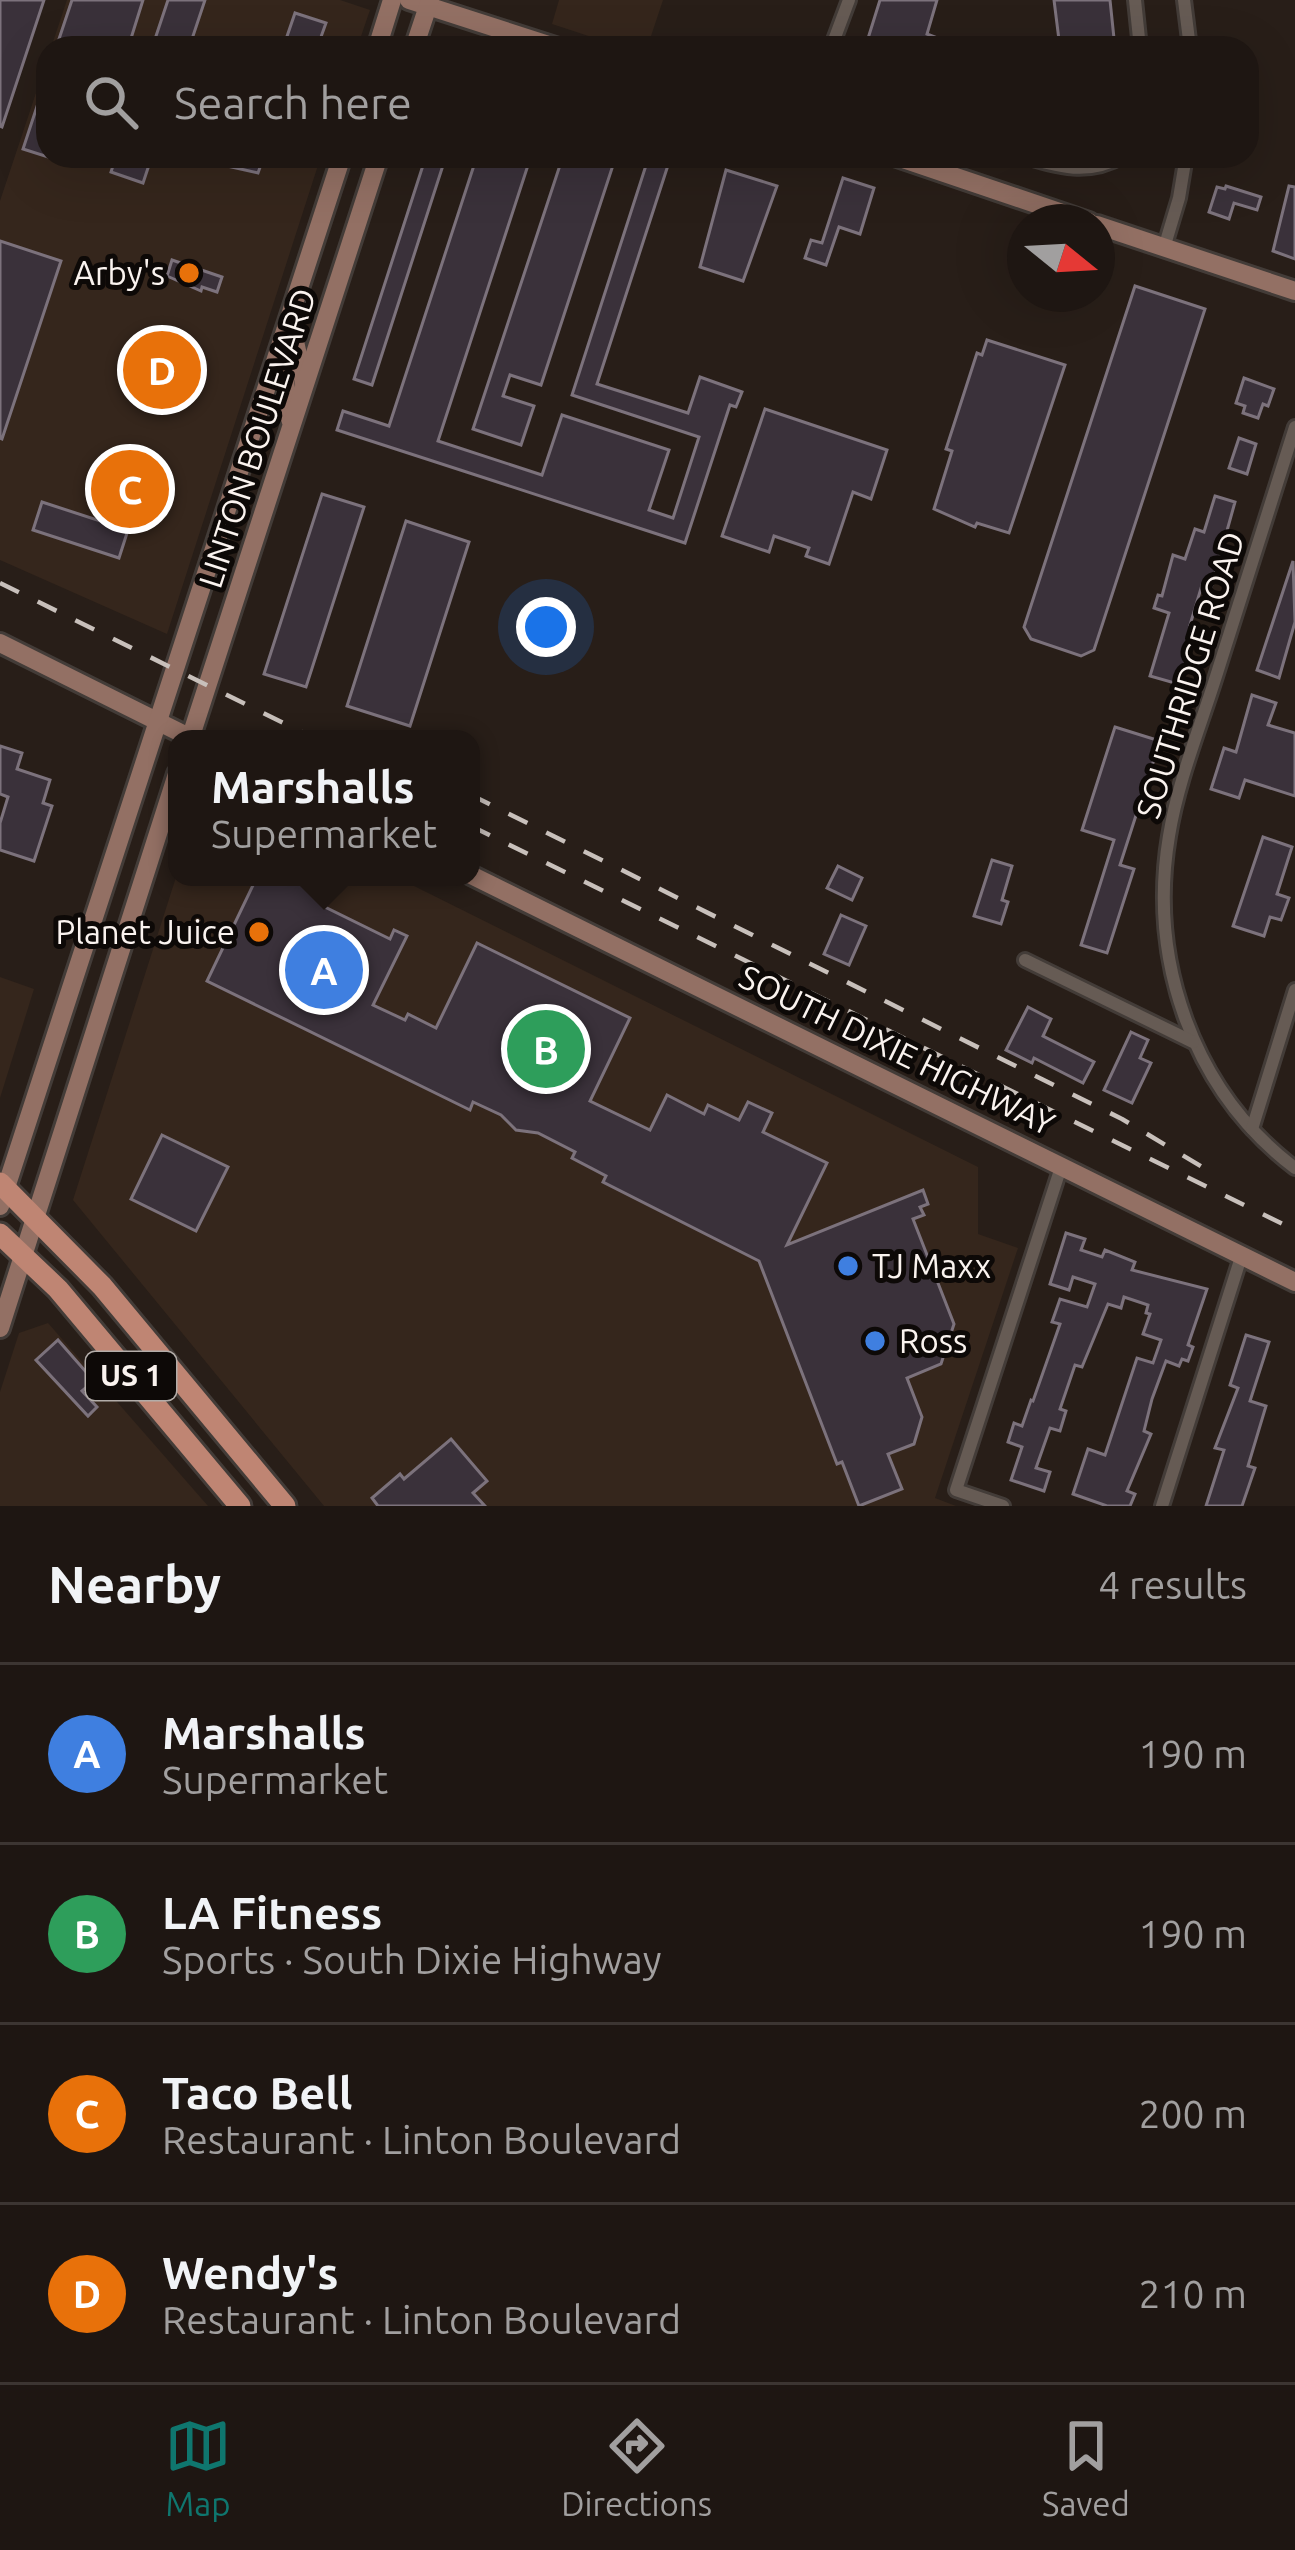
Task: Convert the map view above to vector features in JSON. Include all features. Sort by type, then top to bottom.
[{"type":"main road","points":[[381,36],[392,0]]},
{"type":"main road","points":[[416,36],[422,2],[523,36]]},
{"type":"main road","name":"LINTON BOULEVARD","points":[[2,1192],[338,168]]},
{"type":"main road","name":"LINTON BOULEVARD","points":[[194,730],[375,168]]},
{"type":"main road","points":[[930,168],[1037,204]]},
{"type":"main road","points":[[1115,231],[1295,291]]},
{"type":"main road","points":[[290,318],[305,386]]},
{"type":"main road","points":[[276,362],[285,381],[290,430]]},
{"type":"main road","points":[[0,643],[176,730]]},
{"type":"main road","points":[[0,1328],[168,802]]},
{"type":"main road","name":"SOUTH DIXIE HIGHWAY","points":[[480,879],[1295,1282]]},
{"type":"main road","points":[[96,916],[106,928],[117,960]]},
{"type":"main road","name":"US 1","points":[[2,1192],[35,1217],[102,1286],[285,1506]]},
{"type":"main road","name":"US 1","points":[[0,1234],[58,1289],[241,1506]]},
{"type":"street","points":[[836,36],[849,0]]},
{"type":"street","points":[[1136,0],[1139,36]]},
{"type":"street","points":[[1184,0],[1188,36]]},
{"type":"street","points":[[1164,248],[1184,168]]},
{"type":"street","name":"SOUTHRIDGE ROAD","points":[[1295,427],[1175,806],[1164,869],[1166,943],[1176,996],[1194,1042],[1213,1077],[1252,1129],[1295,1168]]},
{"type":"street","points":[[1025,960],[1194,1042]]},
{"type":"street","points":[[1252,1129],[1295,990]]},
{"type":"street","points":[[1003,1506],[956,1490],[1062,1164]]},
{"type":"street","points":[[1162,1506],[1242,1253]]},
{"type":"shaded area","points":[[67,0],[340,0],[370,10],[361,36],[55,36]]},
{"type":"shaded area","points":[[559,0],[663,0],[651,36],[588,36],[552,24]]},
{"type":"shaded area","points":[[36,93],[36,168],[317,168],[167,634],[0,560],[0,201]]},
{"type":"shaded area","points":[[173,886],[414,886],[978,1167],[978,1234],[1018,1248],[935,1498],[956,1506],[324,1506],[73,1200]]},
{"type":"shaded area","points":[[0,977],[34,989],[0,1098]]},
{"type":"shaded area","points":[[48,1323],[208,1506],[0,1506],[0,1392],[19,1333]]},
{"type":"building","points":[[0,0],[44,0],[2,127],[0,126]]},
{"type":"building","points":[[72,0],[143,0],[132,36],[60,36]]},
{"type":"building","points":[[168,0],[205,0],[193,36],[156,36]]},
{"type":"building","points":[[880,0],[937,0],[927,34],[932,36],[869,36]]},
{"type":"building","points":[[1054,0],[1110,0],[1114,36],[1058,36]]},
{"type":"building","points":[[295,13],[326,23],[321,36],[287,36]]},
{"type":"building","points":[[36,109],[36,153],[23,149]]},
{"type":"building","points":[[112,168],[148,168],[143,183],[111,172]]},
{"type":"building","points":[[422,168],[442,168],[372,385],[354,379]]},
{"type":"building","points":[[473,168],[527,168],[438,441],[542,475],[562,415],[669,450],[649,510],[673,518],[699,437],[572,395],[645,168],[667,168],[597,384],[688,413],[700,377],[742,392],[736,407],[730,405],[685,543],[337,430],[343,411],[389,426]]},
{"type":"building","points":[[559,168],[612,168],[541,385],[510,375],[503,396],[534,406],[521,445],[473,429]]},
{"type":"building","points":[[726,170],[777,186],[743,281],[700,267]]},
{"type":"building","points":[[843,178],[874,188],[860,234],[839,227],[826,265],[805,258],[811,240],[822,243]]},
{"type":"building","points":[[1289,186],[1295,187],[1295,259],[1273,251]]},
{"type":"building","points":[[1217,187],[1261,197],[1257,210],[1234,203],[1229,219],[1209,212]]},
{"type":"building","points":[[0,241],[61,261],[2,439],[0,438]]},
{"type":"building","name":"Arby's","points":[[172,260],[222,277],[217,292],[202,287],[201,291],[167,276]]},
{"type":"building","points":[[1135,286],[1205,309],[1094,650],[1081,656],[1031,639],[1024,627]]},
{"type":"building","points":[[987,340],[1065,365],[1009,533],[977,523],[975,527],[934,509],[952,451],[946,449],[977,353],[982,355]]},
{"type":"building","points":[[140,348],[193,365],[185,390],[131,375]]},
{"type":"building","points":[[1244,378],[1274,389],[1258,418],[1243,413],[1245,406],[1236,403]]},
{"type":"building","points":[[765,409],[887,450],[871,499],[853,492],[829,564],[806,556],[809,548],[774,536],[769,552],[722,536]]},
{"type":"building","points":[[1239,438],[1256,444],[1247,474],[1229,468]]},
{"type":"building","points":[[116,471],[153,482],[145,508],[108,496]]},
{"type":"building","points":[[322,494],[364,507],[306,687],[264,674]]},
{"type":"building","points":[[1215,496],[1235,502],[1211,588],[1202,585],[1190,625],[1197,627],[1178,684],[1150,676],[1169,613],[1154,608],[1173,555],[1185,559],[1195,529],[1204,532]]},
{"type":"building","points":[[42,502],[128,530],[119,558],[33,530]]},
{"type":"building","points":[[406,521],[469,542],[410,726],[347,706]]},
{"type":"building","points":[[1293,561],[1295,622],[1279,678],[1257,670]]},
{"type":"building","points":[[1252,695],[1276,703],[1268,725],[1295,733],[1295,796],[1245,780],[1239,798],[1211,789],[1224,748],[1236,752]]},
{"type":"building","points":[[1115,727],[1160,741],[1120,865],[1134,869],[1107,953],[1081,945],[1114,840],[1082,830]]},
{"type":"building","points":[[0,746],[22,753],[17,769],[50,780],[43,803],[52,806],[34,861],[0,850],[0,823],[8,797],[0,794]]},
{"type":"building","points":[[1263,837],[1292,847],[1277,894],[1289,898],[1281,920],[1270,917],[1264,936],[1233,926]]},
{"type":"building","points":[[992,860],[1012,866],[1001,924],[974,916]]},
{"type":"building","points":[[838,866],[862,878],[852,900],[827,888]]},
{"type":"building","points":[[253,886],[325,886],[331,889],[323,906],[390,939],[394,930],[407,936],[373,1005],[436,1028],[477,943],[630,1018],[590,1101],[650,1130],[667,1095],[704,1114],[708,1105],[739,1120],[748,1102],[772,1113],[763,1132],[827,1163],[787,1245],[923,1190],[928,1204],[920,1207],[924,1215],[913,1219],[954,1324],[941,1364],[907,1378],[922,1417],[914,1444],[888,1454],[902,1489],[859,1506],[842,1462],[837,1464],[759,1261],[603,1182],[606,1176],[572,1158],[575,1152],[538,1133],[516,1130],[501,1115],[473,1102],[470,1110],[207,981]]},
{"type":"building","points":[[841,915],[866,926],[849,965],[824,954]]},
{"type":"building","points":[[1028,1007],[1051,1019],[1043,1036],[1094,1062],[1083,1083],[1034,1058],[1032,1063],[1006,1050]]},
{"type":"building","points":[[1131,1032],[1148,1040],[1140,1058],[1151,1063],[1132,1103],[1104,1090]]},
{"type":"building","points":[[162,1135],[228,1167],[196,1231],[131,1199]]},
{"type":"building","points":[[1066,1233],[1085,1239],[1081,1250],[1102,1257],[1105,1250],[1135,1262],[1132,1270],[1207,1289],[1188,1345],[1193,1347],[1188,1361],[1182,1359],[1179,1366],[1166,1361],[1152,1399],[1144,1431],[1151,1434],[1127,1491],[1135,1494],[1130,1506],[1107,1506],[1073,1494],[1088,1449],[1105,1455],[1137,1358],[1153,1363],[1161,1340],[1143,1334],[1148,1305],[1124,1297],[1121,1308],[1108,1304],[1082,1367],[1075,1365],[1060,1409],[1066,1411],[1060,1431],[1050,1428],[1036,1468],[1050,1472],[1044,1491],[1011,1480],[1022,1447],[1008,1442],[1014,1423],[1022,1426],[1033,1401],[1060,1324],[1052,1322],[1060,1299],[1087,1307],[1095,1284],[1073,1277],[1069,1290],[1050,1284]]},
{"type":"building","points":[[1246,1335],[1269,1342],[1250,1401],[1266,1406],[1248,1466],[1255,1468],[1242,1506],[1206,1506],[1224,1450],[1215,1448],[1238,1388],[1230,1385]]},
{"type":"building","points":[[58,1340],[94,1381],[82,1391],[97,1407],[88,1416],[36,1360]]},
{"type":"building","points":[[451,1439],[487,1481],[473,1493],[485,1506],[378,1506],[372,1498],[400,1474],[404,1479]]},
{"type":"railway","points":[[0,583],[298,730]]},
{"type":"railway","points":[[480,799],[1122,1119],[1209,1171]]},
{"type":"railway","points":[[480,830],[1295,1230]]},
{"type":"place","name":"Arby's","points":[[189,273]]},
{"type":"place","name":"Wendy's","points":[[162,370]]},
{"type":"place","name":"Taco Bell","points":[[130,489]]},
{"type":"place","name":"Planet Juice","points":[[259,932]]},
{"type":"place","name":"Marshalls","points":[[324,970]]},
{"type":"place","name":"LA Fitness","points":[[546,1049]]},
{"type":"place","name":"TJ Maxx","points":[[848,1266]]},
{"type":"place","name":"Ross","points":[[875,1341]]}]
